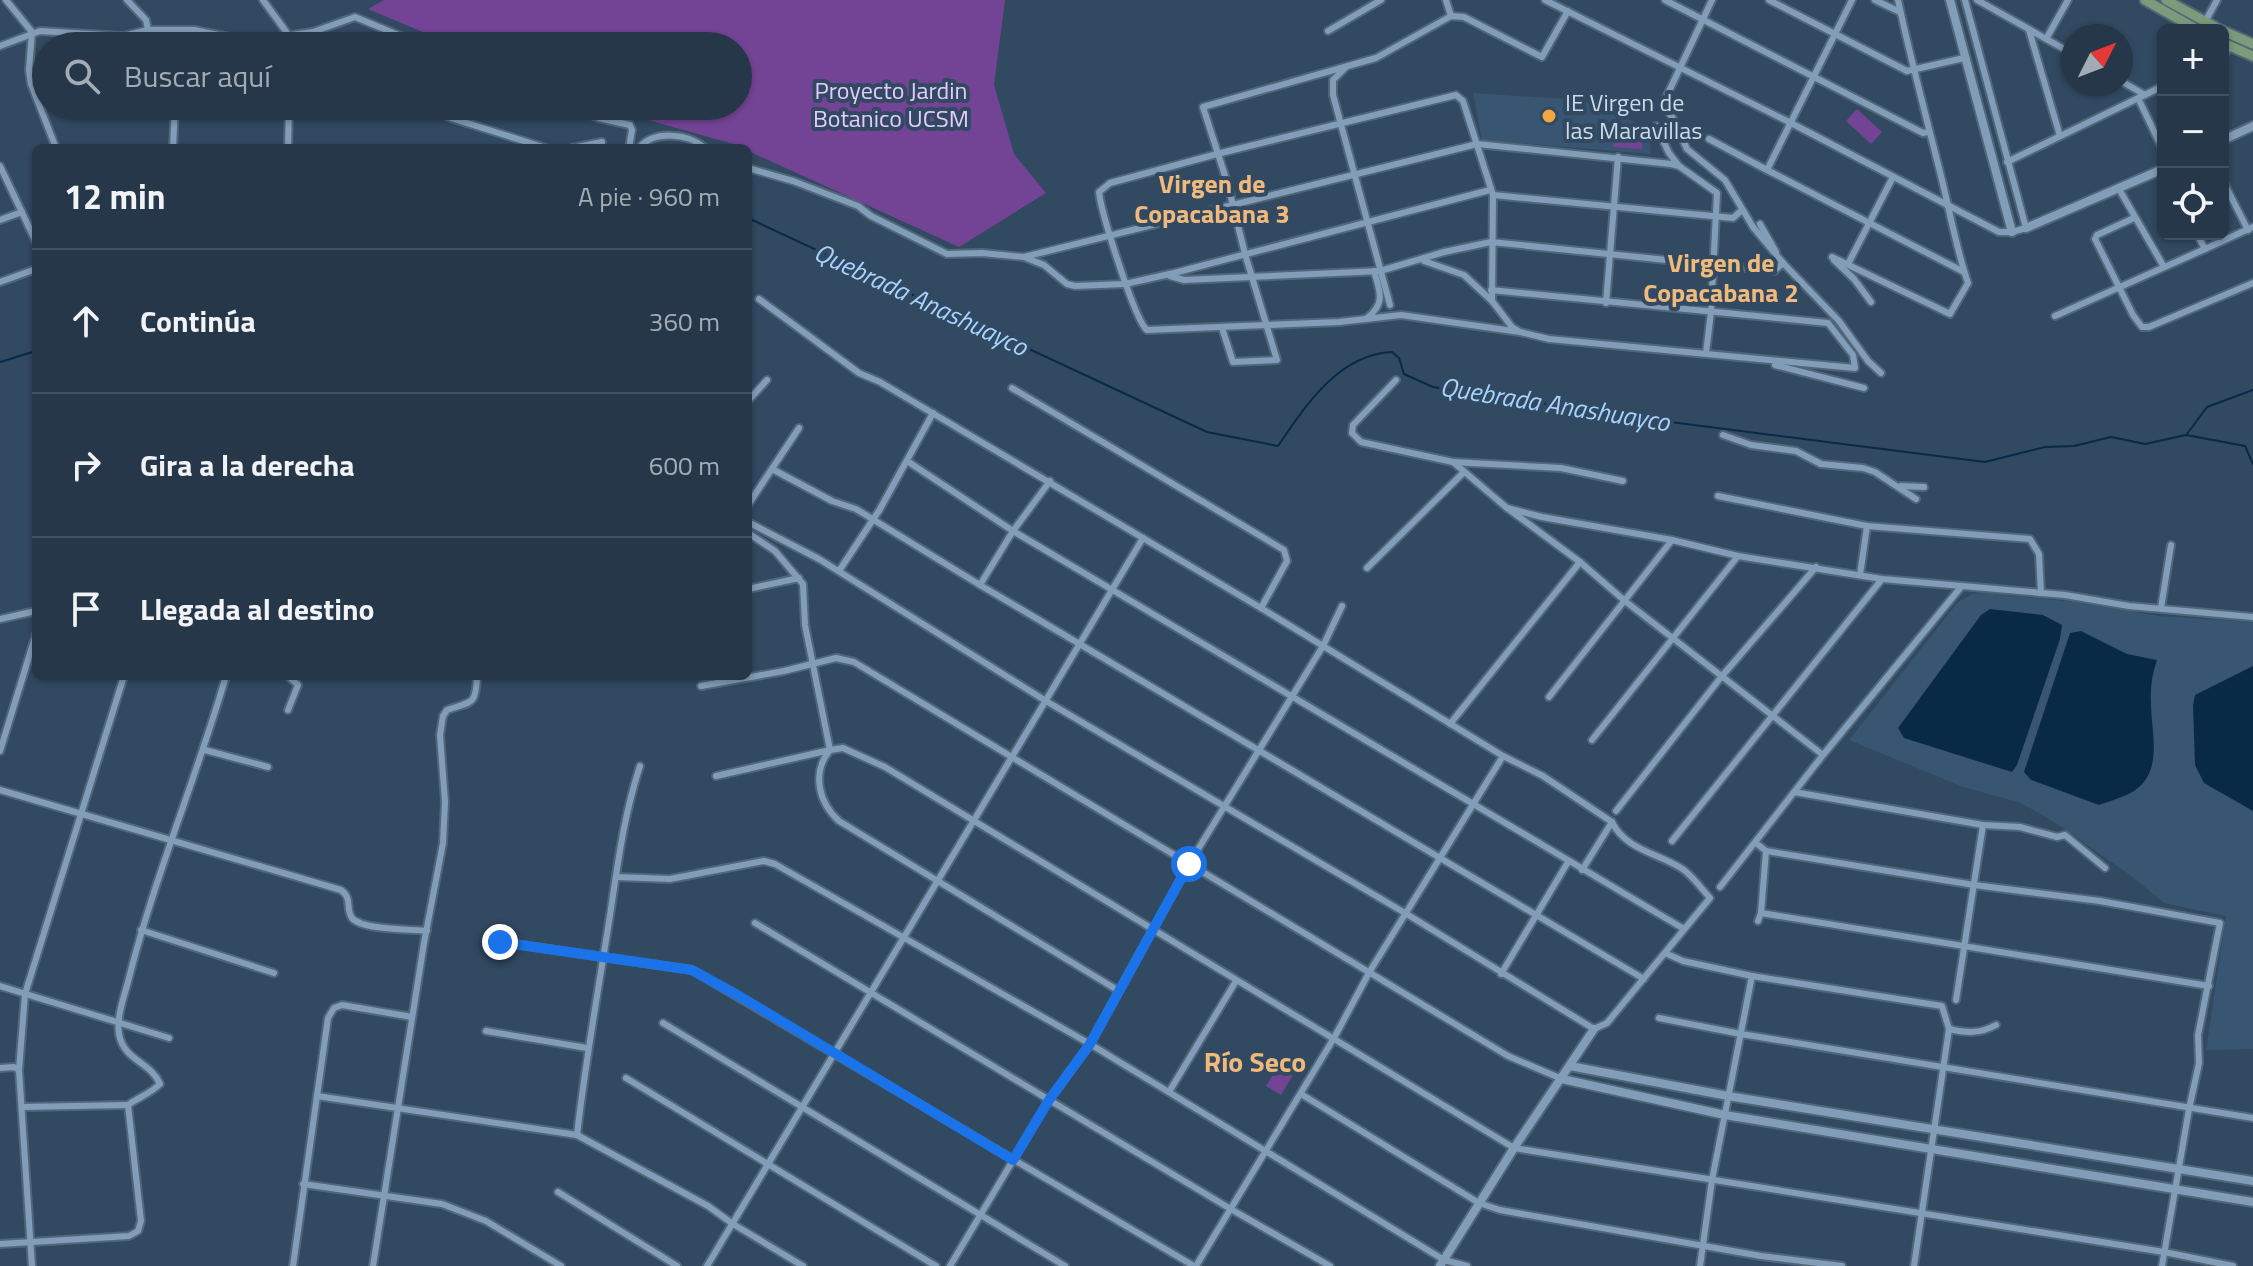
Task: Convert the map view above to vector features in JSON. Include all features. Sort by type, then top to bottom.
[{"type":"main road","points":[[2145,0],[2198,24]]},
{"type":"main road","points":[[2166,0],[2199,24]]},
{"type":"main road","points":[[2229,33],[2253,44]]},
{"type":"main road","points":[[2229,45],[2253,56]]},
{"type":"street","points":[[6,0],[32,32],[29,70],[32,84]]},
{"type":"street","points":[[127,0],[146,20],[148,30]]},
{"type":"street","points":[[263,0],[286,32]]},
{"type":"street","points":[[1328,31],[1381,0]]},
{"type":"street","points":[[1446,0],[1451,16]]},
{"type":"street","points":[[1545,0],[1680,66],[1999,232],[2026,228],[2157,172]]},
{"type":"street","points":[[1665,0],[1923,133],[1928,132]]},
{"type":"street","points":[[1712,0],[1663,104],[1687,149],[1725,180],[1742,210],[1781,261],[1839,321],[1868,361],[1881,373]]},
{"type":"street","points":[[1769,0],[1907,71],[1964,58]]},
{"type":"street","points":[[1767,170],[1852,0]]},
{"type":"street","points":[[1875,0],[1900,12]]},
{"type":"street","points":[[1871,302],[1832,257],[1950,314],[1968,283],[1912,69],[1898,0]]},
{"type":"street","points":[[1950,0],[2012,232]]},
{"type":"street","points":[[1965,0],[2026,228]]},
{"type":"street","points":[[1977,0],[2061,47]]},
{"type":"street","points":[[2046,39],[2068,0]]},
{"type":"street","points":[[2203,24],[2217,0]]},
{"type":"street","points":[[1222,328],[1233,362],[1277,360],[1203,107],[1376,58],[1451,16],[1464,17],[1542,57],[1568,11]]},
{"type":"street","points":[[313,32],[355,17],[391,32]]},
{"type":"street","points":[[2029,30],[2060,136]]},
{"type":"street","points":[[0,46],[32,32]]},
{"type":"street","points":[[140,32],[204,32]]},
{"type":"street","points":[[1351,64],[1333,80],[1333,95],[1377,271],[1379,308],[1364,320]]},
{"type":"street","points":[[2007,162],[2157,89]]},
{"type":"street","points":[[2133,90],[2141,96],[2157,135]]},
{"type":"street","points":[[1491,290],[1828,323],[1853,355],[1855,368],[1549,339],[1495,327],[1410,316],[1147,330],[1125,284],[1099,192],[1104,187],[1217,154],[1456,95],[1463,101],[1491,192],[1491,290],[1492,301]]},
{"type":"street","points":[[45,120],[54,144]]},
{"type":"street","points":[[173,144],[174,120]]},
{"type":"street","points":[[288,144],[289,120]]},
{"type":"street","points":[[457,120],[533,144]]},
{"type":"street","points":[[608,120],[630,125],[630,144]]},
{"type":"street","points":[[1656,126],[1679,166],[1717,193],[1706,353]]},
{"type":"street","points":[[2229,138],[2252,130]]},
{"type":"street","points":[[643,144],[650,137],[658,136],[689,138],[699,144]]},
{"type":"street","points":[[1709,139],[1964,272]]},
{"type":"street","points":[[592,144],[602,142]]},
{"type":"street","points":[[1024,257],[1477,144],[1679,166]]},
{"type":"street","points":[[1606,303],[1618,157]]},
{"type":"street","points":[[0,166],[32,233]]},
{"type":"street","points":[[752,169],[858,206],[871,216],[947,254],[1024,257],[1044,265],[1067,284],[1075,286],[1125,284],[1167,275],[1491,192],[1733,218],[1742,210]]},
{"type":"street","points":[[1848,264],[1893,177]]},
{"type":"street","points":[[2119,189],[2164,267]]},
{"type":"street","points":[[2055,316],[2251,228],[2229,191]]},
{"type":"street","points":[[0,220],[22,212]]},
{"type":"street","points":[[2134,218],[2097,235],[2095,239],[2137,323],[2142,327],[2149,327],[2253,283]]},
{"type":"street","points":[[1760,224],[1781,261]]},
{"type":"street","points":[[2200,240],[2205,249]]},
{"type":"street","points":[[1167,275],[1184,280],[1377,271],[1491,242],[1774,271],[1781,261]]},
{"type":"street","points":[[1421,260],[1464,275],[1520,332]]},
{"type":"street","points":[[0,282],[32,270]]},
{"type":"street","points":[[1377,271],[1390,305]]},
{"type":"street","points":[[759,299],[859,373],[880,382],[1050,481],[1503,756],[1543,776],[1612,822],[1615,829],[1634,845],[1686,871],[1710,898],[1607,1023],[1594,1029],[1442,1263]]},
{"type":"street","points":[[1756,360],[1864,388]]},
{"type":"street","points":[[752,397],[767,380]]},
{"type":"street","points":[[1396,380],[1353,425],[1352,433],[1361,442],[1453,462],[1561,468],[1623,481]]},
{"type":"street","points":[[1012,388],[1284,550],[1287,561],[1261,608]]},
{"type":"street","points":[[839,571],[858,545],[933,413]]},
{"type":"street","points":[[752,500],[799,428]]},
{"type":"street","points":[[1723,435],[1751,445],[1796,451],[1821,464],[1863,468],[1887,478],[1916,499]]},
{"type":"street","points":[[907,461],[1013,531],[1684,929]]},
{"type":"street","points":[[1453,462],[1507,508],[1580,562],[1625,601],[1823,755]]},
{"type":"street","points":[[774,470],[872,519],[1644,979]]},
{"type":"street","points":[[1367,568],[1464,472]]},
{"type":"street","points":[[980,585],[1013,531],[1050,481]]},
{"type":"street","points":[[1897,485],[1924,487]]},
{"type":"street","points":[[1718,496],[1867,526],[2030,539],[2039,554],[2041,593]]},
{"type":"street","points":[[1507,508],[1738,556],[1882,579],[2253,617]]},
{"type":"street","points":[[752,524],[839,571],[1046,701],[1405,913],[1594,1029]]},
{"type":"street","points":[[1860,575],[1867,526]]},
{"type":"street","points":[[752,536],[775,551],[803,584],[805,625],[830,750],[822,765],[820,796],[831,814],[1119,991]]},
{"type":"street","points":[[707,1266],[1143,538]]},
{"type":"street","points":[[1549,697],[1672,540]]},
{"type":"street","points":[[2161,608],[2171,545]]},
{"type":"street","points":[[1592,740],[1738,556]]},
{"type":"street","points":[[1450,724],[1580,562]]},
{"type":"street","points":[[1616,811],[1722,676],[1816,567]]},
{"type":"street","points":[[752,588],[799,578]]},
{"type":"street","points":[[1672,841],[1882,579]]},
{"type":"street","points":[[1720,887],[1961,587]]},
{"type":"street","points":[[950,1266],[1049,1100],[1090,1044],[1189,864],[1323,646],[1342,606]]},
{"type":"street","points":[[0,619],[32,612]]},
{"type":"street","points":[[0,751],[32,647]]},
{"type":"street","points":[[752,676],[836,658],[854,662],[1508,1056],[1562,1079],[1725,1115],[2253,1202]]},
{"type":"street","points":[[32,1266],[19,1070],[25,994],[123,680]]},
{"type":"street","points":[[22,1107],[128,1105],[160,1084],[155,1072],[131,1056],[123,1045],[119,1021],[141,930],[205,750],[225,680]]},
{"type":"street","points":[[288,710],[298,685],[292,680]]},
{"type":"street","points":[[373,1266],[443,843],[445,819],[440,735],[443,716],[447,710],[473,701],[476,680]]},
{"type":"street","points":[[701,686],[733,680]]},
{"type":"street","points":[[716,776],[843,748],[885,767],[1514,1148],[2164,1252],[2233,1266]]},
{"type":"street","points":[[205,750],[268,767]]},
{"type":"street","points":[[500,942],[692,970],[1195,1266],[1301,1094],[1405,913],[1503,756]]},
{"type":"street","points":[[577,1135],[587,1048],[617,877],[622,827],[640,766]]},
{"type":"street","points":[[0,790],[341,890],[347,894],[349,912],[354,921],[365,926],[427,931]]},
{"type":"street","points":[[1794,792],[1983,825],[2020,827],[2057,837],[2065,835],[2105,868]]},
{"type":"street","points":[[1582,870],[1612,822]]},
{"type":"street","points":[[1956,1000],[1983,825]]},
{"type":"street","points":[[1756,843],[1766,851],[1974,885],[2100,901],[2220,923],[2198,1035],[2199,1063],[2162,1266]]},
{"type":"street","points":[[1758,921],[1766,851]]},
{"type":"street","points":[[617,877],[670,879],[764,861],[775,864],[1090,1044],[1442,1263],[1467,1266]]},
{"type":"street","points":[[1501,974],[1568,862]]},
{"type":"street","points":[[1761,913],[2209,986]]},
{"type":"street","points":[[755,923],[1330,1266]]},
{"type":"street","points":[[141,930],[274,973]]},
{"type":"street","points":[[1665,953],[1683,961],[1752,976],[1942,1006],[1949,1029],[1914,1266]]},
{"type":"street","points":[[1700,1266],[1712,1180],[1752,976]]},
{"type":"street","points":[[1169,1092],[1236,981]]},
{"type":"street","points":[[0,986],[169,1038]]},
{"type":"street","points":[[293,1266],[328,1018],[334,1008],[342,1005],[412,1017]]},
{"type":"street","points":[[1659,1018],[2253,1118]]},
{"type":"street","points":[[663,1023],[1065,1266]]},
{"type":"street","points":[[1949,1029],[1976,1032],[1996,1025]]},
{"type":"street","points":[[486,1031],[587,1048]]},
{"type":"street","points":[[1570,1066],[1728,1096],[2253,1181]]},
{"type":"street","points":[[0,1068],[14,1067],[19,1070]]},
{"type":"street","points":[[626,1078],[936,1266]]},
{"type":"street","points":[[1301,1094],[1479,1203],[1500,1210],[1761,1256],[1842,1266]]},
{"type":"street","points":[[317,1096],[577,1135],[665,1181],[803,1266]]},
{"type":"street","points":[[0,1244],[129,1236],[138,1231],[141,1221],[128,1105]]},
{"type":"street","points":[[303,1184],[442,1204],[486,1221],[561,1266]]},
{"type":"street","points":[[558,1192],[677,1266]]},
{"type":"street","points":[[1760,1266],[1761,1256]]},
{"type":"shaded area","name":"IE Virgen de las Maravillas","points":[[1473,93],[1580,100],[1649,128],[1651,154],[1482,140]]},
{"type":"shaded area","points":[[1972,594],[2075,602],[2159,616],[2253,622],[2253,1049],[2206,1050],[2226,916],[2164,903],[2056,823],[2021,803],[1963,787],[1849,740],[1958,602]]},
{"type":"shaded area","points":[[1990,609],[2043,615],[2062,625],[2060,639],[2012,772],[1904,738],[1898,728],[1981,615]]},
{"type":"shaded area","points":[[2081,631],[2127,654],[2157,660],[2151,687],[2154,750],[2149,773],[2134,791],[2099,805],[2031,780],[2024,772],[2070,633]]},
{"type":"shaded area","points":[[2253,666],[2253,811],[2204,783],[2195,765],[2193,705],[2195,695]]},
{"type":"green space","name":"Proyecto Jardin Botanico UCSM","points":[[384,0],[1005,0],[994,85],[1014,154],[1046,193],[959,247],[752,153],[752,144],[734,144],[648,120],[752,120],[752,32],[423,32],[368,9]]},
{"type":"green space","points":[[1857,109],[1882,132],[1871,144],[1846,121]]},
{"type":"green space","points":[[1614,132],[1643,134],[1642,149],[1613,147]]},
{"type":"green space","points":[[1283,1059],[1297,1068],[1281,1095],[1266,1086]]},
{"type":"waterway","name":"Quebrada Anashuayco","points":[[752,220],[1207,432],[1278,446],[1312,399],[1340,372],[1373,355],[1392,352],[1399,358],[1404,374],[1433,387],[1639,418],[1985,462],[2045,447],[2074,446],[2111,437],[2145,444],[2186,435],[2245,446],[2253,464]]},
{"type":"waterway","name":"Quebrada Anashuayco","points":[[0,362],[32,352]]},
{"type":"waterway","points":[[2187,434],[2207,407],[2253,390]]},
{"type":"place","name":"IE Virgen de las Maravillas","points":[[1549,116]]},
{"type":"district","name":"Virgen de Copacabana 3","points":[[1212,198]]},
{"type":"district","name":"Virgen de Copacabana 2","points":[[1721,277]]},
{"type":"district","name":"Río Seco","points":[[1255,1061]]},
{"type":"route","points":[[500,942],[692,970],[1013,1160],[1049,1100],[1090,1044],[1189,864]]}]
